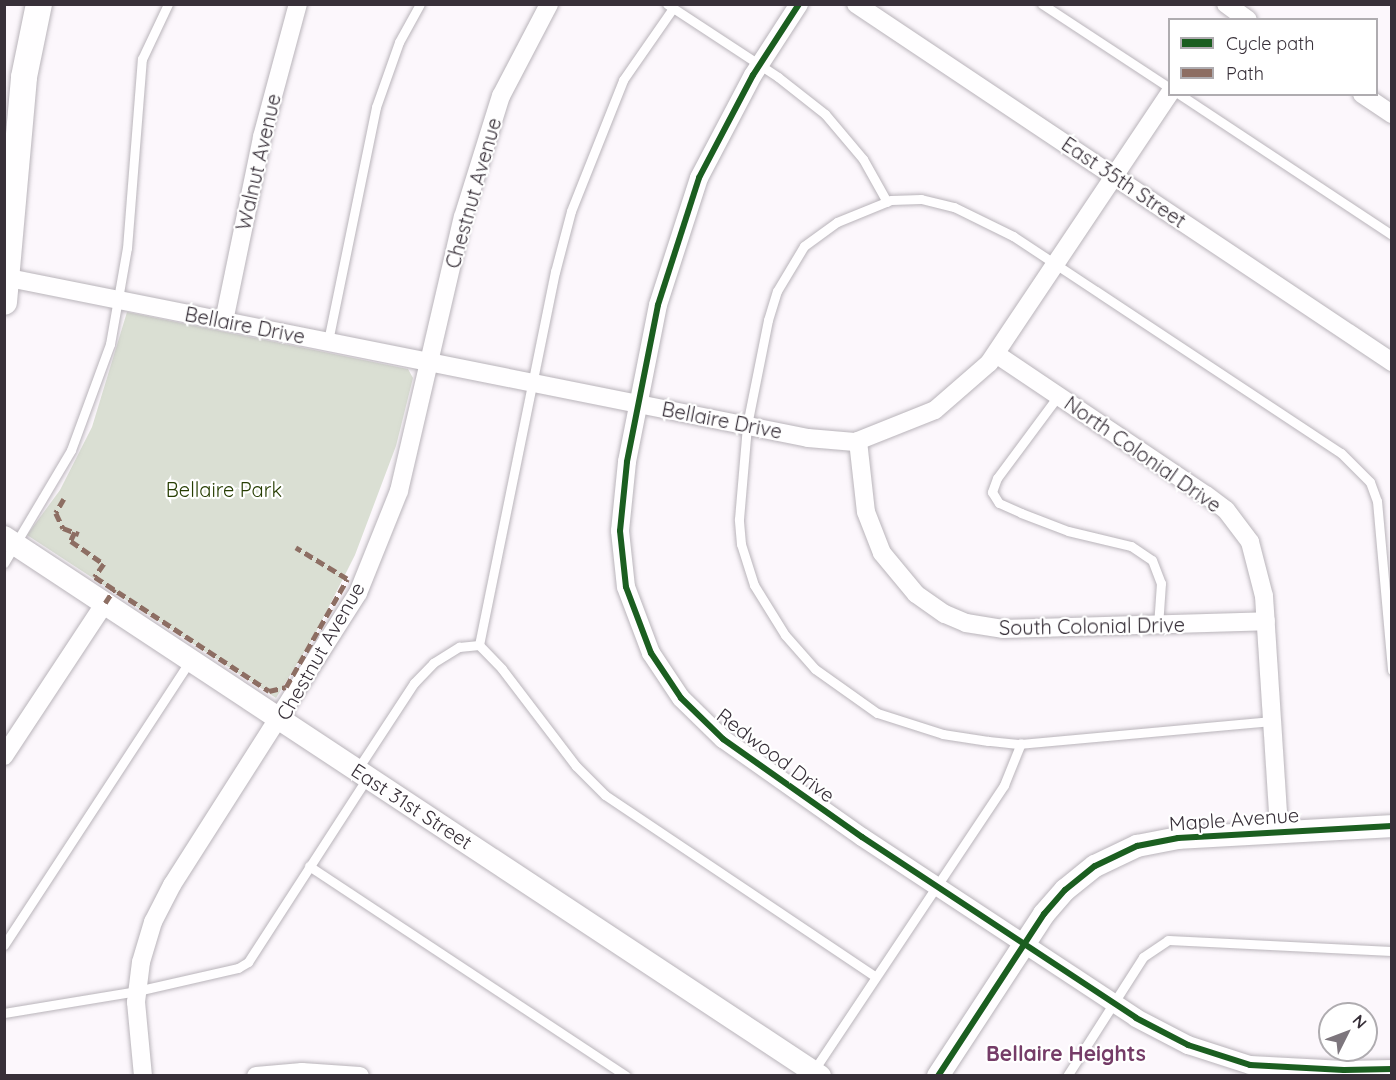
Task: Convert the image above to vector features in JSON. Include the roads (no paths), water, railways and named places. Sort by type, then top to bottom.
[{"type":"main road","points":[[7,290],[24,76],[39,4]]},
{"type":"street","name":"Walnut Avenue","points":[[224,321],[262,137],[298,4]]},
{"type":"street","name":"Chestnut Avenue","points":[[143,1076],[137,991],[141,962],[153,922],[172,885],[281,719],[358,593],[399,491],[431,362],[463,217],[501,96],[549,4]]},
{"type":"street","name":"Redwood Drive","points":[[800,4],[760,65],[699,178],[658,305],[621,499],[621,557],[637,622],[661,669],[681,698],[723,739],[1113,1005],[1188,1045],[1230,1060],[1269,1068],[1392,1069]]},
{"type":"street","name":"East 35th Street","points":[[856,4],[1392,362]]},
{"type":"street","points":[[1225,9],[1244,18]]},
{"type":"street","name":"Bellaire Drive","points":[[7,290],[118,300],[747,425],[837,442],[858,441],[935,410],[965,388],[996,354],[1168,94]]},
{"type":"street","points":[[1365,96],[1392,114]]},
{"type":"street","name":"North Colonial Drive","points":[[996,354],[1226,510],[1257,558],[1266,621],[1279,831]]},
{"type":"street","name":"South Colonial Drive","points":[[858,441],[861,484],[872,532],[901,578],[929,604],[966,623],[1003,629],[1266,621]]},
{"type":"street","name":"East 31st Street","points":[[9,548],[105,603],[816,1073]]},
{"type":"street","points":[[4,756],[105,603]]},
{"type":"street","name":"Maple Avenue","points":[[938,1076],[1023,944],[1065,890],[1118,854],[1137,846],[1178,838],[1392,826]]},
{"type":"street","points":[[256,1076],[302,1072],[360,1076]]},
{"type":"lane","points":[[9,548],[55,483],[85,418],[110,344],[127,248],[142,59],[168,4]]},
{"type":"lane","points":[[328,341],[376,107],[399,42],[420,4]]},
{"type":"lane","points":[[1042,4],[1168,90]]},
{"type":"lane","points":[[479,645],[555,272],[586,165],[623,80],[670,7],[760,65],[825,114],[863,159],[887,202]]},
{"type":"lane","points":[[1182,96],[1392,235]]},
{"type":"lane","points":[[1272,721],[1021,743],[943,734],[877,713],[814,669],[784,635],[754,585],[741,544],[740,487],[747,425],[768,320],[791,264],[804,246],[828,228],[887,202],[921,199],[954,207],[996,226],[1056,264],[1341,453],[1364,473],[1375,491],[1380,516],[1392,670]]},
{"type":"lane","points":[[1058,396],[997,478],[992,492],[999,503],[1021,513],[1068,531],[1131,546],[1152,560],[1161,583],[1158,626]]},
{"type":"lane","points":[[4,1013],[137,991],[238,968],[248,962],[309,866],[414,682],[445,653],[479,645]]},
{"type":"lane","points":[[479,645],[502,669],[576,766],[605,795],[876,976]]},
{"type":"lane","points":[[4,945],[191,660]]},
{"type":"lane","points":[[816,1073],[876,976],[1004,785],[1021,743]]},
{"type":"lane","points":[[309,866],[627,1076]]},
{"type":"lane","points":[[1067,1076],[1147,952],[1168,940],[1392,951]]},
{"type":"district","name":"Bellaire Heights","points":[[1066,1053]]},
{"type":"park label","name":"Bellaire Park","points":[[224,489]]}]
